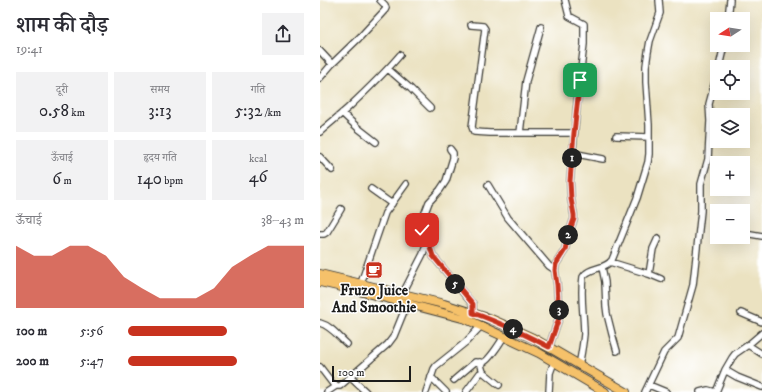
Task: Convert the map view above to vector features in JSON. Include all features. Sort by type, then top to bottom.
[{"type":"main road","points":[[320,274],[407,304],[466,319],[504,336],[554,362],[605,392]]},
{"type":"main road","points":[[320,282],[403,294],[444,304],[491,319],[533,338],[626,392]]},
{"type":"street","points":[[320,78],[385,10],[385,5],[380,0]]},
{"type":"street","points":[[549,347],[559,318],[555,270],[556,264],[565,250],[574,219],[570,190],[572,153],[584,44],[584,24],[569,16],[565,0]]},
{"type":"street","points":[[579,366],[584,335],[582,304],[584,274],[610,262],[631,213],[648,162],[649,137],[646,66],[648,52],[660,12],[659,0]]},
{"type":"street","points":[[729,12],[730,0]]},
{"type":"street","points":[[471,25],[483,26],[485,29],[472,130],[474,132],[574,133]]},
{"type":"street","points":[[520,133],[526,81],[541,27]]},
{"type":"street","points":[[320,51],[332,64]]},
{"type":"street","points":[[320,132],[388,69],[400,55]]},
{"type":"street","points":[[388,69],[430,108]]},
{"type":"street","points":[[645,392],[664,352],[678,338],[692,289],[701,211],[701,184],[708,159],[710,100]]},
{"type":"street","points":[[342,113],[376,142]]},
{"type":"street","points":[[616,136],[649,137]]},
{"type":"street","points":[[450,149],[453,153],[453,158],[446,181],[429,202],[421,223],[422,230],[428,241],[433,256],[473,304],[473,313]]},
{"type":"street","points":[[572,153],[603,159]]},
{"type":"street","points":[[320,157],[332,170]]},
{"type":"street","points":[[360,287],[386,213],[406,184]]},
{"type":"street","points":[[488,185],[508,218],[549,266],[555,270]]},
{"type":"street","points":[[371,189],[392,204]]},
{"type":"street","points":[[320,234],[324,234],[326,232],[341,209]]},
{"type":"street","points":[[750,234],[762,236]]},
{"type":"street","points":[[649,274],[653,249],[658,238]]},
{"type":"street","points":[[403,294],[428,241]]},
{"type":"street","points":[[610,262],[661,279]]},
{"type":"street","points":[[602,267],[605,282],[607,314],[617,351]]},
{"type":"street","points":[[327,392],[336,386],[340,386],[392,340],[407,304]]},
{"type":"street","points":[[741,313],[762,322]]},
{"type":"street","points":[[320,323],[325,324],[347,344]]},
{"type":"street","points":[[426,392],[436,366],[466,342],[481,326]]},
{"type":"street","points":[[700,392],[708,390],[715,392],[725,370],[735,354],[762,333]]},
{"type":"street","points":[[454,380],[476,361],[484,362],[489,358],[504,336]]},
{"type":"street","points":[[748,345],[762,354]]},
{"type":"street","points":[[480,362],[483,372],[499,385]]},
{"type":"street","points":[[549,392],[550,373],[554,362]]},
{"type":"street","points":[[320,367],[331,383],[336,386]]},
{"type":"street","points":[[725,370],[762,388]]},
{"type":"street","points":[[466,392],[480,373],[483,372]]},
{"type":"street","points":[[350,377],[366,392]]},
{"type":"street","points":[[431,377],[446,392]]},
{"type":"street","points":[[649,384],[666,392]]},
{"type":"place","name":"Fruzo Juice And Smoothie","points":[[374,270]]},
{"type":"route","points":[[422,230],[428,241],[433,256],[473,304],[473,313],[491,319],[549,347],[559,318],[555,276],[556,264],[565,250],[574,219],[570,181],[580,80]]}]
